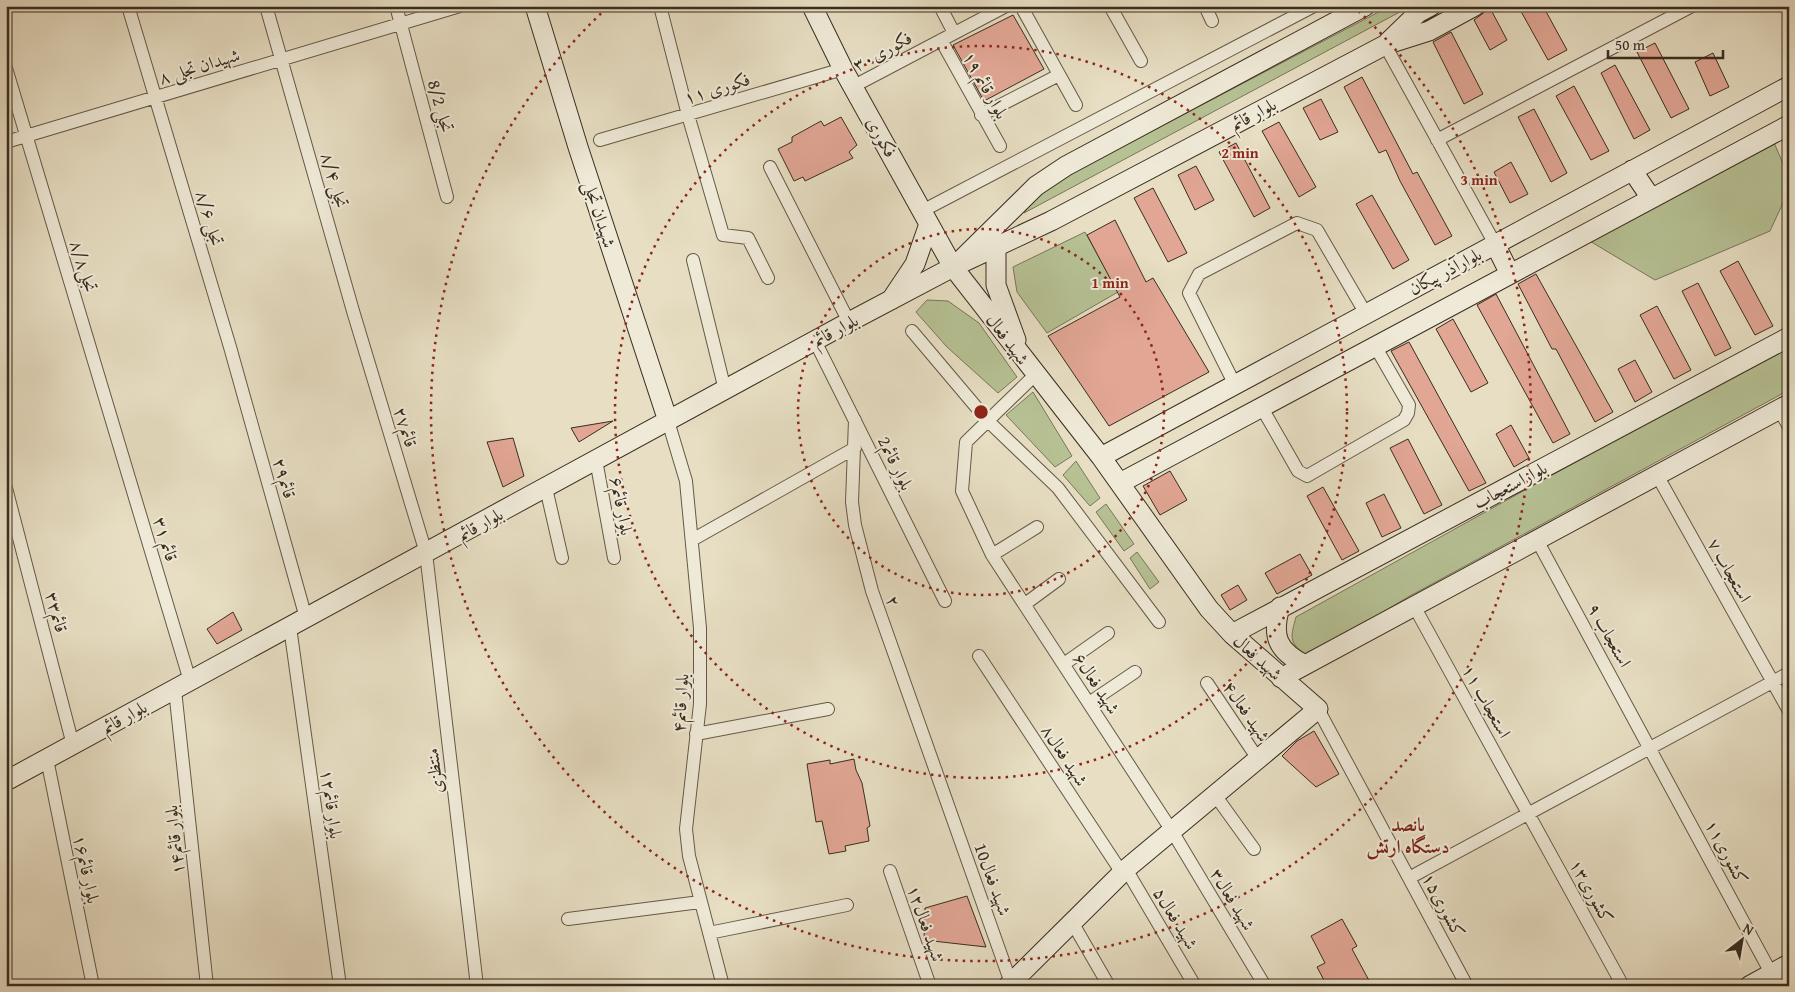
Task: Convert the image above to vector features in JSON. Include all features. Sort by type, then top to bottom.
[{"type":"street","name":"تجلی ۸/۶","points":[[128,6],[230,347]]},
{"type":"street","name":"۸/۴ تجلی","points":[[266,6],[283,59],[353,311]]},
{"type":"street","name":"8/2 تجلی","points":[[396,6],[446,197]]},
{"type":"street","name":"شهیدان تجلی ۸","points":[[6,142],[460,6]]},
{"type":"street","name":"شهیدان تجلی","points":[[536,6],[578,147],[668,421]]},
{"type":"street","points":[[660,6],[688,115],[723,235],[748,238],[768,278]]},
{"type":"street","name":"فکوری","points":[[812,6],[843,69],[954,267]]},
{"type":"street","points":[[940,6],[954,33]]},
{"type":"street","name":"فکوری۳۰","points":[[854,86],[1006,6]]},
{"type":"street","points":[[1021,6],[1076,105]]},
{"type":"street","points":[[1110,6],[1141,61]]},
{"type":"street","points":[[1205,6],[1212,21]]},
{"type":"street","points":[[891,301],[914,264],[927,217],[1314,6]]},
{"type":"street","points":[[1431,6],[1418,14],[1385,44],[1510,274]]},
{"type":"street","name":"بلوار قائم","points":[[6,781],[849,322],[954,267],[996,248],[1385,44],[1429,31],[1475,6]]},
{"type":"street","points":[[1438,140],[1692,6]]},
{"type":"street","name":"بلوار قائم","points":[[954,267],[1036,186],[1066,166],[1362,7]]},
{"type":"street","name":"بلوار قائم ۱۹","points":[[941,40],[1000,146]]},
{"type":"street","name":"تجلی۸/۸","points":[[6,68],[108,407]]},
{"type":"street","name":"فکوری ۱۱","points":[[600,140],[843,69]]},
{"type":"street","points":[[982,115],[1059,75]]},
{"type":"street","name":"بلوارآذر پیکان","points":[[1101,457],[1789,86]]},
{"type":"street","name":"بلوارآذر پیکان","points":[[1120,483],[1789,125]]},
{"type":"street","points":[[770,167],[849,322]]},
{"type":"street","points":[[1632,170],[1652,198]]},
{"type":"street","points":[[1235,385],[1189,294],[1199,274],[1296,223],[1317,230],[1366,314]]},
{"type":"street","points":[[996,248],[996,286],[1022,358]]},
{"type":"street","points":[[693,260],[725,390]]},
{"type":"street","name":"شهید فعال","points":[[954,267],[1035,375],[1101,457],[1209,609],[1232,634],[1318,709]]},
{"type":"street","name":"قائم۲۷","points":[[353,311],[426,553]]},
{"type":"street","points":[[912,331],[988,421],[1058,488],[1159,622]]},
{"type":"street","name":"بلواراستعجاب","points":[[1232,634],[1789,337]]},
{"type":"street","points":[[1321,338],[1338,366]]},
{"type":"street","name":"2بلوار قائم","points":[[815,341],[945,601]]},
{"type":"street","points":[[1262,408],[1298,471],[1307,476],[1404,420],[1408,413],[1409,405],[1376,346]]},
{"type":"street","name":"قائم۲۹","points":[[230,347],[298,623]]},
{"type":"street","name":"شهید فعال۶","points":[[1035,375],[966,442],[962,491],[992,555],[1172,831]]},
{"type":"street","name":"قائم ۳۱","points":[[108,407],[182,686]]},
{"type":"street","points":[[1281,678],[1784,407],[1789,427]]},
{"type":"street","points":[[1190,409],[1208,436]]},
{"type":"street","name":"۲","points":[[855,420],[852,502],[855,525],[872,591],[942,787]]},
{"type":"street","name":"بلوار قائم۴","points":[[668,421],[686,481],[700,628],[700,704],[686,830],[689,856],[723,986]]},
{"type":"street","points":[[692,540],[854,448]]},
{"type":"street","name":"بلوار قائم۶","points":[[596,460],[614,558]]},
{"type":"street","name":"استعجاب ۷","points":[[1657,475],[1789,712]]},
{"type":"street","name":"قائم۳۳","points":[[6,488],[73,745]]},
{"type":"street","points":[[546,488],[562,558]]},
{"type":"street","points":[[992,555],[1037,526]]},
{"type":"street","name":"استعجاب ۹","points":[[1537,540],[1651,747]]},
{"type":"street","name":"منتظزی","points":[[426,553],[477,986]]},
{"type":"street","points":[[1025,604],[1059,579]]},
{"type":"street","name":"استعجاب ۱۱","points":[[1414,606],[1530,813]]},
{"type":"street","points":[[1280,608],[1275,624],[1278,642],[1288,657],[1305,665]]},
{"type":"street","name":"بلوار قائم۱۲","points":[[298,623],[340,986]]},
{"type":"street","points":[[1064,664],[1108,633]]},
{"type":"street","name":"شهید فعال۸","points":[[979,656],[1124,871]]},
{"type":"street","points":[[1089,703],[1135,672]]},
{"type":"street","points":[[1409,878],[1789,672]]},
{"type":"street","name":"شهید فعال۴","points":[[1207,683],[1258,759]]},
{"type":"street","name":"بلوار قائم۱۴","points":[[182,686],[207,986]]},
{"type":"street","points":[[696,734],[828,709]]},
{"type":"street","points":[[1010,984],[1124,871],[1318,709]]},
{"type":"street","name":"کشوری۱۵","points":[[1318,709],[1467,986]]},
{"type":"street","name":"۱۱کشوری","points":[[1651,747],[1775,980]]},
{"type":"street","name":"بلوار قائم۱۶","points":[[47,759],[93,986]]},
{"type":"street","name":"10شهید فعال","points":[[942,787],[1010,984]]},
{"type":"street","points":[[1215,795],[1254,849]]},
{"type":"street","name":"۱۳کشوری","points":[[1530,813],[1623,986]]},
{"type":"street","name":"شهید فعال۳","points":[[1172,831],[1265,986]]},
{"type":"street","name":"شهید فعال۱۲","points":[[890,871],[930,986]]},
{"type":"street","name":"شهید فعال۵","points":[[1124,871],[1195,986]]},
{"type":"street","points":[[568,920],[700,902]]},
{"type":"street","points":[[709,933],[847,905]]},
{"type":"street","points":[[1072,922],[1109,986]]},
{"type":"street","points":[[1749,986],[1775,980],[1789,964]]},
{"type":"green space","points":[[1390,6],[1411,6],[1024,213],[1040,190]]},
{"type":"green space","points":[[1770,133],[1789,178],[1789,190],[1770,231],[1655,280],[1583,237]]},
{"type":"green space","points":[[1085,232],[1118,292],[1047,333],[1017,292],[1013,267]]},
{"type":"green space","points":[[927,300],[948,301],[979,323],[1017,377],[998,393],[947,347],[916,312]]},
{"type":"green space","points":[[1789,347],[1789,390],[1408,597],[1355,629],[1305,654],[1293,642],[1292,634],[1296,617],[1682,403]]},
{"type":"green space","points":[[1033,392],[1072,456],[1055,467],[1006,415]]},
{"type":"green space","points":[[1076,461],[1100,498],[1090,506],[1063,475]]},
{"type":"green space","points":[[1106,504],[1134,544],[1124,551],[1096,512]]},
{"type":"green space","points":[[1137,552],[1159,582],[1150,589],[1130,558]]},
{"type":"building","points":[[1518,6],[1543,6],[1567,50],[1548,60]]},
{"type":"building","points":[[1490,8],[1507,40],[1490,50],[1474,20]]},
{"type":"building","points":[[1013,15],[1044,69],[984,101],[953,45]]},
{"type":"building","points":[[1451,32],[1483,94],[1464,104],[1433,42]]},
{"type":"building","points":[[1655,43],[1689,109],[1671,118],[1637,52]]},
{"type":"building","points":[[1713,53],[1729,87],[1710,96],[1695,62]]},
{"type":"building","points":[[1615,65],[1650,130],[1634,139],[1601,73]]},
{"type":"building","points":[[1362,77],[1413,174],[1417,172],[1452,236],[1435,245],[1400,181],[1386,150],[1379,153],[1344,87]]},
{"type":"building","points":[[1574,86],[1609,151],[1591,160],[1556,96]]},
{"type":"building","points":[[1321,99],[1338,132],[1320,140],[1303,108]]},
{"type":"building","points":[[1534,109],[1567,173],[1551,182],[1518,117]]},
{"type":"building","points":[[841,117],[857,145],[849,152],[853,158],[805,181],[803,177],[794,181],[778,149],[792,142],[792,137],[821,121],[824,126]]},
{"type":"building","points":[[1279,122],[1316,187],[1299,197],[1262,131]]},
{"type":"building","points":[[1236,143],[1270,208],[1254,217],[1219,152]]},
{"type":"building","points":[[1511,162],[1528,194],[1510,203],[1494,172]]},
{"type":"building","points":[[1196,166],[1214,200],[1195,210],[1178,175]]},
{"type":"building","points":[[1153,188],[1187,253],[1168,262],[1134,198]]},
{"type":"building","points":[[1372,195],[1409,260],[1393,269],[1356,204]]},
{"type":"building","points":[[1115,220],[1146,282],[1153,278],[1209,372],[1109,426],[1048,336],[1120,297],[1087,235]]},
{"type":"building","points":[[1738,261],[1773,326],[1755,335],[1720,271]]},
{"type":"building","points":[[1536,274],[1613,412],[1595,422],[1556,349],[1552,349],[1518,284]]},
{"type":"building","points":[[1698,283],[1731,348],[1715,356],[1682,291]]},
{"type":"building","points":[[1496,294],[1570,434],[1553,443],[1477,305]]},
{"type":"building","points":[[1657,306],[1691,370],[1674,379],[1640,315]]},
{"type":"building","points":[[1453,319],[1488,383],[1471,392],[1436,329]]},
{"type":"building","points":[[1409,342],[1486,483],[1469,491],[1391,351]]},
{"type":"building","points":[[1635,360],[1652,392],[1635,402],[1618,369]]},
{"type":"building","points":[[613,421],[579,442],[571,428]]},
{"type":"building","points":[[1511,425],[1529,458],[1514,467],[1496,434]]},
{"type":"building","points":[[513,438],[524,476],[503,487],[487,442]]},
{"type":"building","points":[[1408,439],[1442,505],[1424,514],[1390,448]]},
{"type":"building","points":[[1170,471],[1187,500],[1160,515],[1143,486]]},
{"type":"building","points":[[1323,487],[1359,551],[1342,560],[1307,496]]},
{"type":"building","points":[[1384,494],[1401,528],[1382,537],[1366,503]]},
{"type":"building","points":[[1300,554],[1312,575],[1277,594],[1265,573]]},
{"type":"building","points":[[1238,585],[1247,600],[1230,610],[1221,595]]},
{"type":"building","points":[[233,612],[242,630],[217,644],[207,629]]},
{"type":"building","points":[[1314,731],[1339,774],[1316,787],[1282,756],[1297,741]]},
{"type":"building","points":[[854,759],[856,770],[862,783],[870,826],[867,828],[869,841],[845,846],[846,851],[829,854],[822,821],[816,822],[807,764],[830,760],[830,764]]},
{"type":"building","points":[[967,896],[986,947],[924,940],[925,908]]},
{"type":"building","points":[[1342,919],[1357,946],[1352,949],[1372,986],[1327,986],[1317,967],[1325,963],[1311,936]]},
{"type":"district","name":"پانصد دستگاه ارتش","points":[[1408,835]]}]
